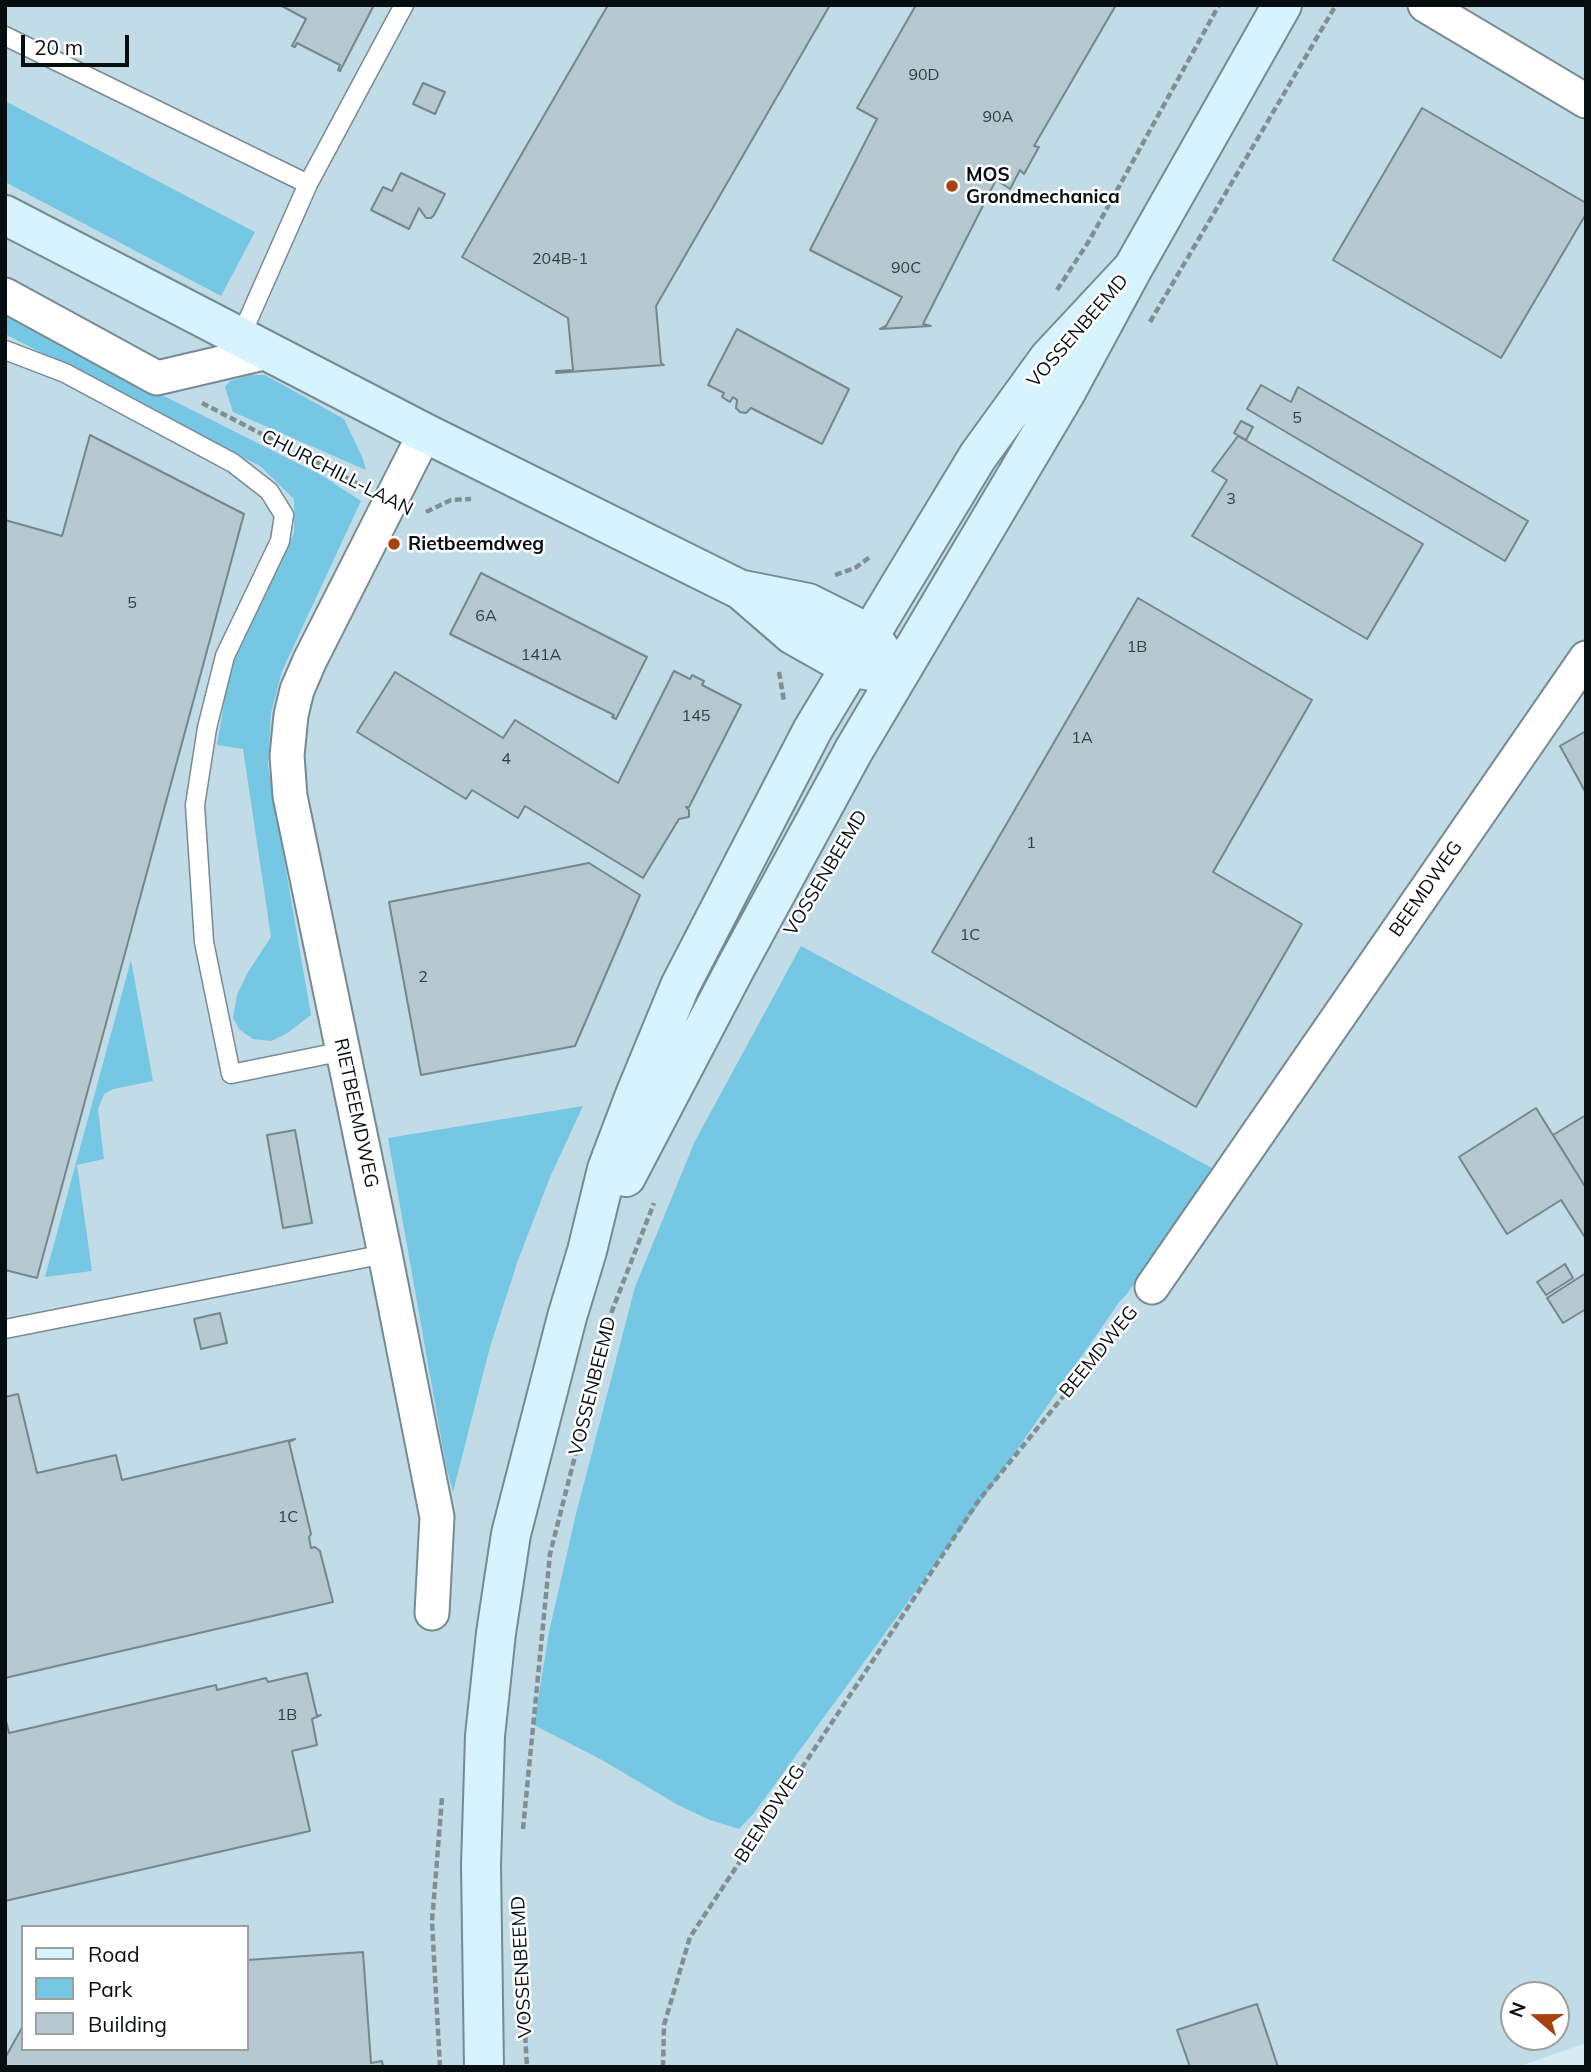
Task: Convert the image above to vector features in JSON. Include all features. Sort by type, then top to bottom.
[{"type":"main road","name":"VOSSENBEEMD","points":[[587,1251],[737,965],[854,750],[1066,392],[1282,5]]},
{"type":"main road","points":[[5,215],[425,433],[741,590],[793,635],[850,667],[898,677]]},
{"type":"main road","name":"VOSSENBEEMD","points":[[484,2067],[481,1866],[485,1736],[496,1633],[511,1534],[607,1169],[680,986],[807,742],[850,667],[978,456],[1049,358],[1133,268]]},
{"type":"main road","points":[[741,590],[808,603],[870,634],[898,677]]},
{"type":"street","points":[[1426,5],[1586,101]]},
{"type":"street","points":[[5,295],[157,378],[254,345]]},
{"type":"street","name":"RIETBEEMDWEG","points":[[425,433],[297,690],[291,715],[287,756],[290,796],[437,1517],[432,1613]]},
{"type":"street","name":"BEEMDWEG","points":[[1152,1287],[1586,658]]},
{"type":"lane","points":[[254,345],[308,184],[404,5]]},
{"type":"lane","points":[[5,36],[308,184]]},
{"type":"lane","points":[[5,350],[65,373],[233,463],[270,491],[284,515],[280,541],[225,656],[206,728],[195,805],[204,942],[231,1074],[344,1051]]},
{"type":"lane","points":[[5,1329],[385,1254]]},
{"type":"path","name":"CHURCHILL-LAAN","points":[[157,378],[225,416],[420,515],[451,500],[475,499]]},
{"type":"path","points":[[778,662],[784,702]]},
{"type":"path","name":"VOSSENBEEMD","points":[[522,1843],[550,1554],[612,1311],[657,1195]]},
{"type":"path","name":"BEEMDWEG","points":[[663,2067],[664,2025],[690,1937],[979,1500],[1152,1287]]},
{"type":"path","name":"VOSSENBEEMD","points":[[523,2002],[527,2067]]},
{"type":"shaded area","points":[[5,5],[1586,5],[1586,2043],[1570,2049],[1570,1981],[1500,1981],[1500,2051],[1563,2051],[1517,2067],[5,2067]]},
{"type":"green space","points":[[5,101],[255,232],[221,296],[5,182]]},
{"type":"green space","points":[[5,316],[323,476],[361,501],[282,671],[271,713],[268,766],[311,1015],[286,1034],[271,1041],[253,1039],[240,1030],[233,1018],[237,995],[248,972],[271,937],[243,749],[217,745],[235,659],[294,533],[294,499],[260,466],[5,334]]},
{"type":"green space","points":[[250,375],[265,375],[344,419],[366,470],[233,412],[225,387],[230,381]]},
{"type":"green space","points":[[801,946],[1212,1168],[980,1503],[754,1813],[739,1829],[710,1820],[678,1805],[602,1760],[534,1725],[549,1632],[576,1514],[635,1287],[695,1141]]},
{"type":"green space","points":[[131,960],[153,1081],[113,1089],[104,1094],[98,1109],[104,1159],[77,1165],[92,1271],[45,1277]]},
{"type":"green space","points":[[583,1106],[551,1175],[518,1260],[490,1347],[453,1492],[446,1466],[388,1138]]},
{"type":"building","points":[[280,5],[374,5],[340,71],[340,65],[297,43],[295,47],[292,46],[306,19]]},
{"type":"building","points":[[608,5],[830,5],[656,306],[661,363],[664,365],[556,373],[573,370],[568,318],[462,257]]},
{"type":"building","points":[[916,5],[1116,5],[1034,146],[1039,147],[1024,174],[1020,170],[1010,189],[996,180],[923,324],[931,326],[880,329],[886,326],[902,297],[810,250],[877,119],[857,108]]},
{"type":"building","points":[[423,83],[445,92],[435,114],[413,104]]},
{"type":"building","points":[[1422,108],[1586,203],[1586,214],[1501,358],[1333,260]]},
{"type":"building","points":[[401,173],[445,194],[431,218],[426,218],[419,208],[409,229],[371,210],[383,187],[392,191]]},
{"type":"building","points":[[737,329],[849,389],[822,444],[751,408],[746,413],[740,412],[736,408],[737,400],[733,397],[730,402],[722,397],[724,393],[708,385]]},
{"type":"building","points":[[1261,385],[1291,402],[1298,387],[1528,521],[1505,561],[1247,409]]},
{"type":"building","points":[[1241,421],[1253,427],[1246,440],[1234,433]]},
{"type":"building","points":[[90,435],[244,514],[37,1278],[5,1270],[5,520],[62,536]]},
{"type":"building","points":[[1238,436],[1423,544],[1367,639],[1192,536],[1227,480],[1212,471]]},
{"type":"building","points":[[481,573],[647,657],[616,719],[612,717],[614,715],[450,634]]},
{"type":"building","points":[[1138,598],[1312,700],[1213,872],[1302,924],[1196,1107],[932,952]]},
{"type":"building","points":[[674,671],[690,679],[692,675],[704,681],[702,685],[741,705],[689,807],[686,807],[689,817],[679,819],[643,878],[525,806],[518,818],[472,790],[466,799],[357,732],[395,672],[503,738],[515,720],[618,783]]},
{"type":"building","points":[[1586,731],[1586,793],[1560,746]]},
{"type":"building","points":[[589,863],[640,895],[575,1046],[421,1075],[389,902]]},
{"type":"building","points":[[1536,1108],[1586,1188],[1586,1239],[1561,1200],[1507,1234],[1459,1157]]},
{"type":"building","points":[[1586,1115],[1586,1188],[1553,1135]]},
{"type":"building","points":[[295,1130],[312,1223],[283,1228],[267,1135]]},
{"type":"building","points":[[1565,1264],[1573,1278],[1546,1295],[1537,1282]]},
{"type":"building","points":[[1586,1273],[1586,1309],[1563,1323],[1547,1298]]},
{"type":"building","points":[[220,1313],[227,1343],[201,1349],[194,1319]]},
{"type":"building","points":[[18,1394],[37,1473],[116,1455],[122,1480],[295,1439],[289,1442],[311,1534],[311,1548],[315,1547],[320,1551],[333,1602],[5,1678],[5,1397]]},
{"type":"building","points":[[307,1673],[317,1716],[321,1715],[312,1719],[317,1745],[292,1751],[310,1831],[5,1901],[5,1717],[9,1733],[216,1685],[217,1690],[266,1678],[268,1682]]},
{"type":"building","points":[[363,1952],[371,2063],[382,2061],[383,2067],[5,2067],[5,2058],[21,2030],[21,2051],[248,2051],[248,1960]]},
{"type":"building","points":[[1257,2004],[1278,2067],[1190,2067],[1177,2030]]},
{"type":"place","name":"MOS Grondmechanica","points":[[952,186]]},
{"type":"place","name":"Rietbeemdweg","points":[[394,544]]}]
